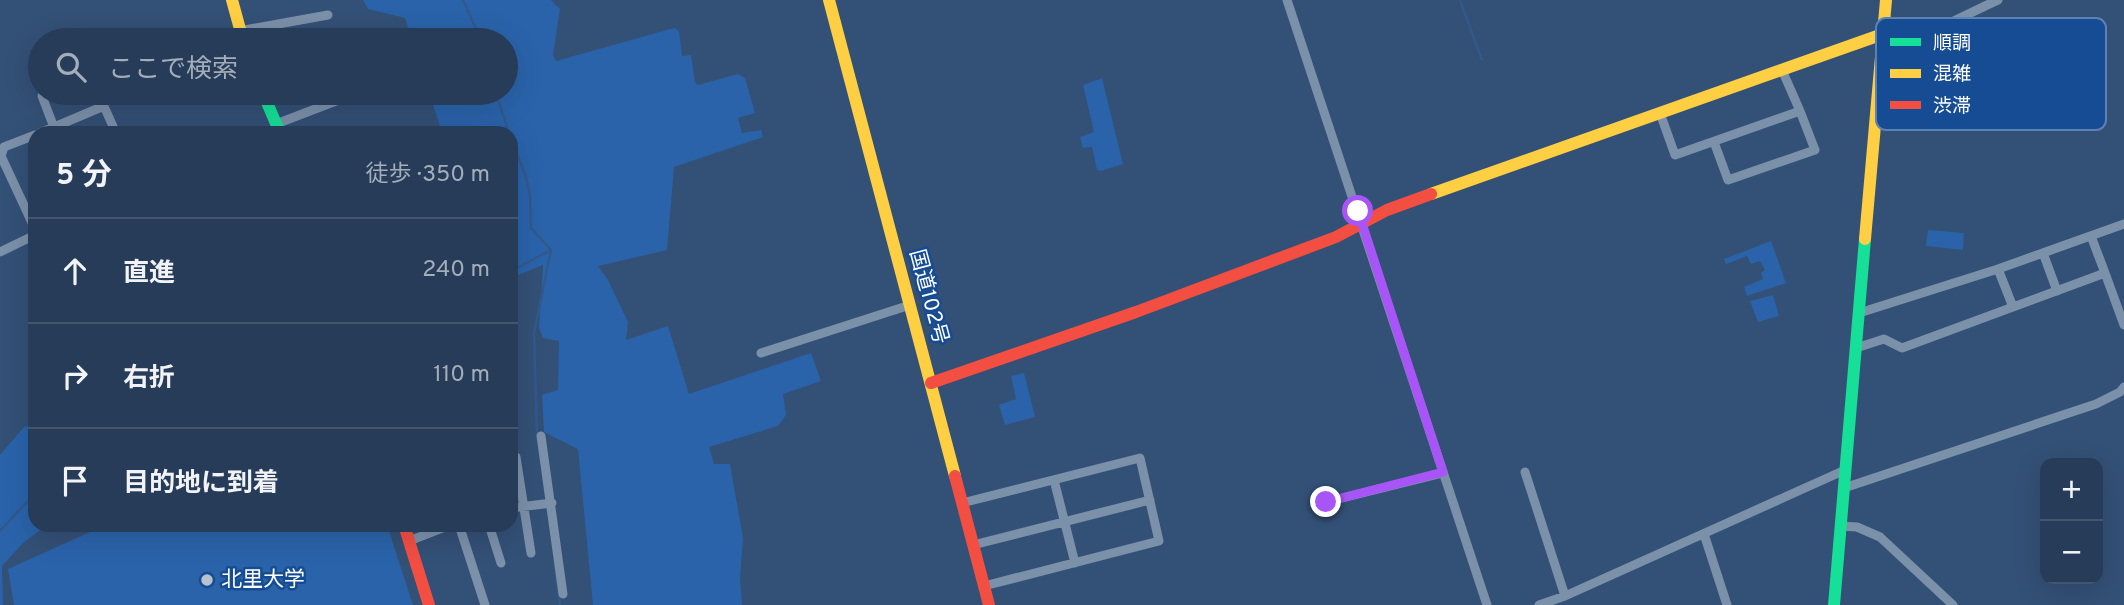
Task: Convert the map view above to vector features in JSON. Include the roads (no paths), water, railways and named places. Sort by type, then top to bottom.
[{"type":"main road","points":[[232,0],[239,28]]},
{"type":"main road","name":"国道102号","points":[[829,0],[989,605]]},
{"type":"main road","points":[[1883,18],[1885,0]]},
{"type":"main road","points":[[931,383],[1236,275],[1336,237],[1387,210],[1876,36]]},
{"type":"main road","points":[[269,105],[277,126]]},
{"type":"main road","points":[[1834,605],[1876,117]]},
{"type":"main road","points":[[406,532],[429,605]]},
{"type":"street","points":[[1287,0],[1487,605]]},
{"type":"street","points":[[1957,18],[1998,0]]},
{"type":"street","points":[[274,28],[328,15]]},
{"type":"street","points":[[1714,142],[1728,180],[1815,150],[1782,70]]},
{"type":"street","points":[[45,105],[53,126]]},
{"type":"street","points":[[285,126],[331,105]]},
{"type":"street","points":[[63,126],[104,106],[113,126]]},
{"type":"street","points":[[1660,113],[1675,155],[1800,111]]},
{"type":"street","points":[[28,138],[4,147],[1,156],[28,214]]},
{"type":"street","points":[[1859,313],[1998,269],[2124,224]]},
{"type":"street","points":[[2091,236],[2124,325]]},
{"type":"street","points":[[0,251],[28,238]]},
{"type":"street","points":[[2043,253],[2057,291]]},
{"type":"street","points":[[1998,269],[2013,307]]},
{"type":"street","points":[[1856,348],[1884,339],[1902,348],[2105,273]]},
{"type":"street","points":[[761,353],[910,305]]},
{"type":"street","points":[[1844,488],[2096,404],[2124,387]]},
{"type":"street","points":[[541,436],[548,504],[563,594]]},
{"type":"street","points":[[962,503],[1140,458],[1159,541],[984,586]]},
{"type":"street","points":[[518,469],[531,552]]},
{"type":"street","points":[[1540,605],[1845,470]]},
{"type":"street","points":[[1326,502],[1443,472]]},
{"type":"street","points":[[1525,472],[1565,596]]},
{"type":"street","points":[[1054,480],[1075,563]]},
{"type":"street","points":[[974,545],[1150,500]]},
{"type":"street","points":[[518,507],[548,504]]},
{"type":"street","points":[[1840,526],[1857,527],[1880,537],[1953,605]]},
{"type":"street","points":[[409,541],[432,532]]},
{"type":"street","points":[[461,532],[485,605]]},
{"type":"street","points":[[491,532],[500,563]]},
{"type":"street","points":[[1703,534],[1727,605]]},
{"type":"waterway","points":[[463,0],[476,28]]},
{"type":"waterway","points":[[1460,0],[1482,60]]},
{"type":"waterway","points":[[500,105],[507,126]]},
{"type":"waterway","points":[[518,156],[530,196],[531,228],[551,250],[534,333],[537,435]]},
{"type":"waterway","points":[[518,267],[551,250]]},
{"type":"waterway","points":[[0,531],[28,501]]},
{"type":"waterway","points":[[556,574],[560,605]]},
{"type":"place","name":"北里大学","points":[[207,580]]}]
